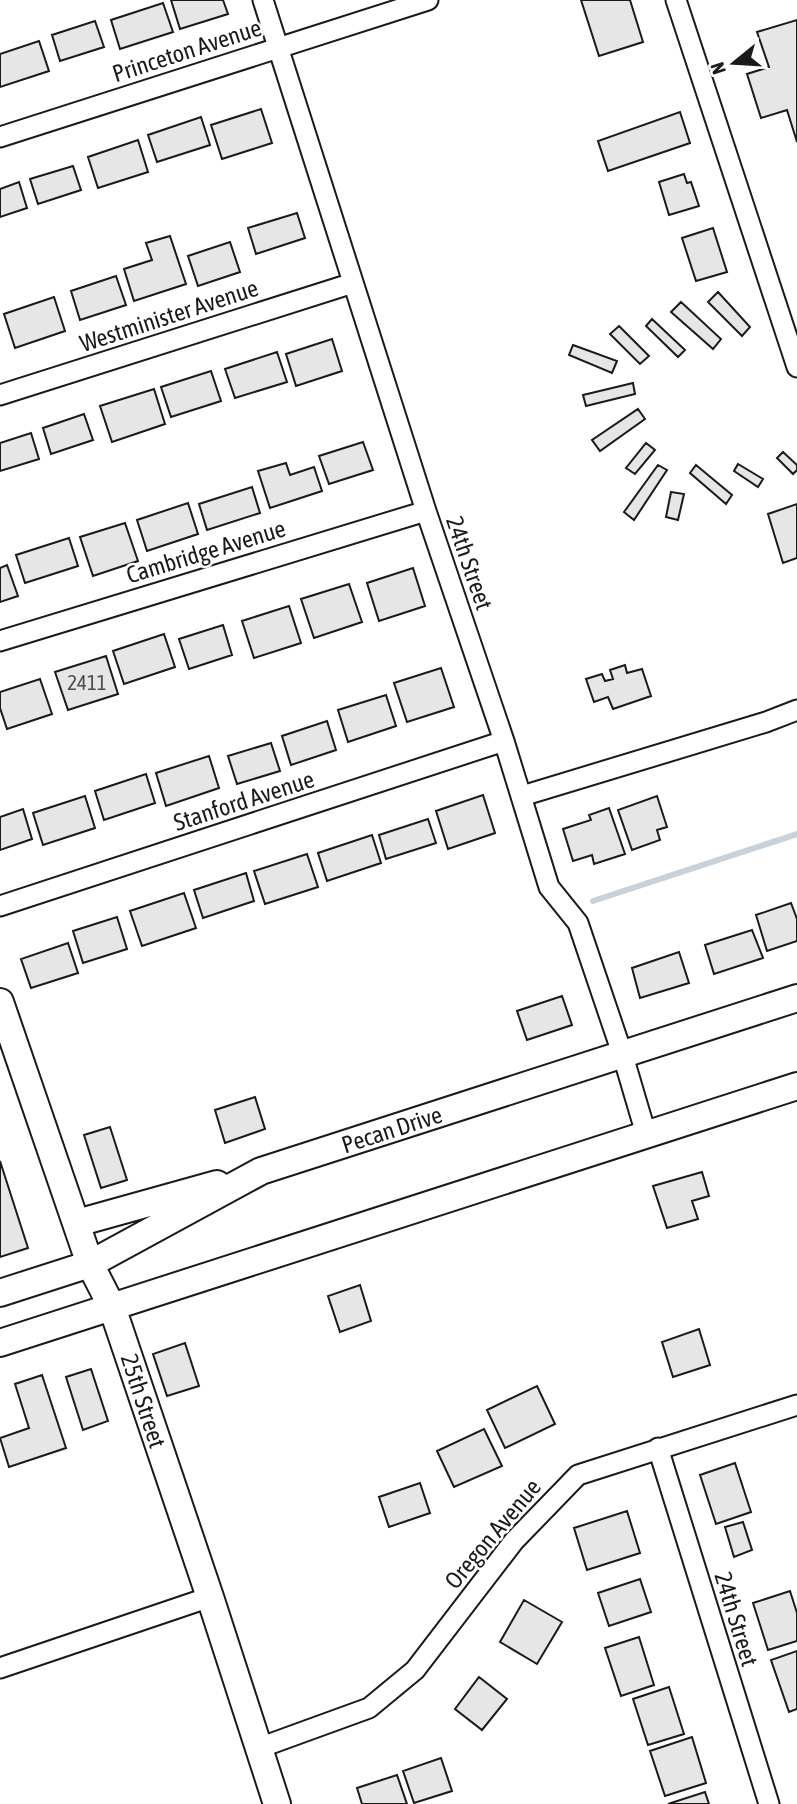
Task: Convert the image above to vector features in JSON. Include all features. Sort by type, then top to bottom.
[{"type":"main road","name":"Pecan Drive","points":[[0,1293],[90,1264],[261,1171],[797,998]]},
{"type":"main road","name":"25th Street","points":[[0,1002],[90,1264],[112,1307],[277,1804]]},
{"type":"main road","points":[[0,1343],[797,1086]]},
{"type":"main road","points":[[77,1223],[261,1171]]},
{"type":"street","name":"24th Street","points":[[263,0],[425,510],[504,741],[549,887],[578,923],[646,1134]]},
{"type":"street","name":"Princeton Avenue","points":[[0,137],[428,0]]},
{"type":"street","points":[[676,0],[797,368]]},
{"type":"street","name":"Westminister Avenue","points":[[0,395],[353,283]]},
{"type":"street","name":"Cambridge Avenue","points":[[0,640],[425,510]]},
{"type":"street","points":[[522,796],[754,726],[797,710]]},
{"type":"street","name":"Stanford Avenue","points":[[0,906],[504,741]]},
{"type":"street","name":"Oregon Avenue","points":[[259,1748],[369,1708],[415,1670],[514,1541],[578,1475],[797,1405]]},
{"type":"street","name":"24th Street","points":[[658,1448],[769,1804]]},
{"type":"street","points":[[0,1668],[210,1597]]},
{"type":"building","points":[[171,0],[223,0],[228,14],[180,29]]},
{"type":"building","points":[[581,0],[630,0],[643,42],[599,56]]},
{"type":"building","points":[[163,3],[173,32],[120,49],[111,20]]},
{"type":"building","points":[[797,20],[797,142],[787,110],[761,118],[747,74],[769,67],[757,32]]},
{"type":"building","points":[[95,21],[104,47],[60,61],[52,35]]},
{"type":"building","points":[[39,41],[49,71],[0,87],[0,54]]},
{"type":"building","points":[[261,109],[272,143],[222,159],[211,125]]},
{"type":"building","points":[[680,112],[690,143],[608,171],[598,141]]},
{"type":"building","points":[[201,117],[210,145],[157,162],[148,135]]},
{"type":"building","points":[[138,140],[148,172],[98,188],[88,157]]},
{"type":"building","points":[[73,166],[81,190],[38,204],[30,179]]},
{"type":"building","points":[[684,174],[687,183],[691,182],[699,206],[669,215],[659,182]]},
{"type":"building","points":[[19,182],[27,208],[0,217],[0,189]]},
{"type":"building","points":[[297,213],[305,238],[256,254],[248,228]]},
{"type":"building","points":[[713,228],[727,272],[696,281],[682,238]]},
{"type":"building","points":[[170,236],[186,284],[134,301],[124,269],[152,260],[146,243]]},
{"type":"building","points":[[230,242],[240,272],[198,286],[188,256]]},
{"type":"building","points":[[116,276],[126,305],[80,320],[71,291]]},
{"type":"building","points":[[718,292],[750,327],[742,336],[708,302]]},
{"type":"building","points":[[54,297],[65,331],[15,348],[4,314]]},
{"type":"building","points":[[681,302],[721,339],[713,349],[671,312]]},
{"type":"building","points":[[652,319],[685,350],[678,357],[646,326]]},
{"type":"building","points":[[619,326],[649,356],[640,364],[610,334]]},
{"type":"building","points":[[332,339],[342,371],[296,386],[286,354]]},
{"type":"building","points":[[573,345],[617,361],[612,373],[569,355]]},
{"type":"building","points":[[277,352],[287,382],[235,398],[225,369]]},
{"type":"building","points":[[211,371],[221,401],[171,417],[161,387]]},
{"type":"building","points":[[633,383],[635,394],[586,406],[583,395]]},
{"type":"building","points":[[154,389],[165,424],[112,442],[100,406]]},
{"type":"building","points":[[638,409],[645,419],[600,451],[592,440]]},
{"type":"building","points":[[84,414],[93,440],[51,454],[43,428]]},
{"type":"building","points":[[31,433],[39,459],[0,471],[0,443]]},
{"type":"building","points":[[363,442],[373,470],[329,484],[319,456]]},
{"type":"building","points":[[646,443],[655,450],[635,474],[626,468]]},
{"type":"building","points":[[783,452],[797,465],[793,474],[777,458]]},
{"type":"building","points":[[286,463],[290,475],[314,467],[322,491],[270,508],[258,471]]},
{"type":"building","points":[[738,464],[763,479],[758,487],[734,471]]},
{"type":"building","points":[[658,465],[667,470],[634,520],[624,512]]},
{"type":"building","points":[[696,465],[732,495],[726,504],[690,473]]},
{"type":"building","points":[[252,487],[260,513],[207,530],[199,504]]},
{"type":"building","points":[[671,492],[684,494],[678,520],[666,517]]},
{"type":"building","points":[[188,503],[198,534],[147,551],[137,520]]},
{"type":"building","points":[[797,504],[797,558],[783,563],[768,514]]},
{"type":"building","points":[[125,523],[138,561],[93,576],[80,537]]},
{"type":"building","points":[[69,538],[78,566],[25,583],[16,555]]},
{"type":"building","points":[[7,565],[18,596],[0,602],[0,568]]},
{"type":"building","points":[[413,568],[425,606],[379,621],[367,583]]},
{"type":"building","points":[[349,584],[362,622],[314,638],[301,599]]},
{"type":"building","points":[[289,606],[301,643],[254,658],[242,621]]},
{"type":"building","points":[[223,625],[232,655],[189,669],[179,639]]},
{"type":"building","points":[[164,634],[175,667],[124,684],[113,651]]},
{"type":"building","points":[[106,656],[118,694],[68,710],[55,672]]},
{"type":"building","points":[[625,665],[627,673],[642,669],[651,696],[613,709],[608,697],[594,702],[586,679],[602,674],[605,681],[613,679],[610,670]]},
{"type":"building","points":[[441,668],[454,707],[407,722],[394,683]]},
{"type":"building","points":[[40,679],[52,714],[7,729],[0,708],[0,692]]},
{"type":"building","points":[[386,695],[396,726],[348,742],[338,710]]},
{"type":"building","points":[[327,721],[336,750],[291,765],[282,736]]},
{"type":"building","points":[[271,743],[280,771],[237,784],[228,756]]},
{"type":"building","points":[[209,756],[219,788],[166,806],[156,773]]},
{"type":"building","points":[[146,774],[155,803],[104,820],[95,791]]},
{"type":"building","points":[[483,795],[495,833],[448,849],[436,811]]},
{"type":"building","points":[[85,796],[95,828],[43,845],[33,813]]},
{"type":"building","points":[[657,796],[667,827],[657,830],[660,840],[632,850],[618,810]]},
{"type":"building","points":[[609,808],[625,854],[594,864],[592,855],[573,861],[563,829],[591,820],[589,815]]},
{"type":"building","points":[[23,809],[32,839],[0,850],[0,817]]},
{"type":"building","points":[[428,819],[436,843],[386,859],[379,835]]},
{"type":"building","points":[[372,835],[381,863],[327,881],[318,853]]},
{"type":"building","points":[[307,854],[318,887],[265,904],[254,871]]},
{"type":"building","points":[[246,873],[254,901],[203,918],[194,890]]},
{"type":"building","points":[[184,893],[196,928],[142,946],[130,911]]},
{"type":"building","points":[[791,903],[797,919],[797,941],[767,951],[756,915]]},
{"type":"building","points":[[117,917],[127,949],[83,963],[73,931]]},
{"type":"building","points":[[752,930],[763,958],[714,974],[705,945]]},
{"type":"building","points":[[68,943],[78,973],[31,988],[21,959]]},
{"type":"building","points":[[679,952],[689,983],[640,998],[632,968]]},
{"type":"building","points":[[562,996],[572,1025],[527,1040],[517,1011]]},
{"type":"building","points":[[255,1097],[265,1129],[225,1143],[215,1110]]},
{"type":"building","points":[[110,1127],[127,1180],[101,1188],[84,1135]]},
{"type":"building","points":[[0,1161],[28,1248],[0,1257]]},
{"type":"building","points":[[702,1172],[709,1196],[692,1201],[698,1219],[667,1228],[653,1186]]},
{"type":"building","points":[[360,1285],[371,1321],[340,1332],[328,1296]]},
{"type":"building","points":[[699,1329],[710,1365],[673,1377],[662,1342]]},
{"type":"building","points":[[185,1343],[199,1386],[167,1396],[153,1354]]},
{"type":"building","points":[[91,1369],[108,1421],[83,1430],[66,1377]]},
{"type":"building","points":[[42,1375],[66,1448],[9,1467],[0,1438],[29,1428],[15,1384]]},
{"type":"building","points":[[537,1386],[555,1424],[505,1448],[487,1410]]},
{"type":"building","points":[[484,1429],[502,1466],[454,1487],[437,1451]]},
{"type":"building","points":[[735,1463],[751,1512],[716,1524],[700,1475]]},
{"type":"building","points":[[420,1483],[430,1513],[389,1527],[379,1497]]},
{"type":"building","points":[[627,1511],[640,1553],[587,1570],[574,1528]]},
{"type":"building","points":[[743,1522],[752,1550],[734,1557],[725,1527]]},
{"type":"building","points":[[640,1579],[651,1612],[609,1626],[598,1593]]},
{"type":"building","points":[[790,1591],[797,1613],[797,1641],[768,1650],[753,1603]]},
{"type":"building","points":[[524,1600],[562,1622],[537,1664],[500,1642]]},
{"type":"building","points":[[639,1637],[654,1685],[621,1696],[605,1648]]},
{"type":"building","points":[[797,1651],[797,1709],[789,1712],[771,1660]]},
{"type":"building","points":[[479,1677],[507,1699],[482,1730],[455,1709]]},
{"type":"building","points":[[669,1687],[684,1734],[648,1745],[633,1699]]},
{"type":"building","points":[[692,1737],[706,1783],[665,1796],[650,1751]]},
{"type":"building","points":[[441,1758],[452,1791],[414,1803],[403,1771]]},
{"type":"building","points":[[397,1775],[407,1804],[362,1804],[357,1788]]},
{"type":"building","points":[[705,1792],[709,1804],[668,1804]]},
{"type":"waterway","points":[[593,901],[797,834]]}]
